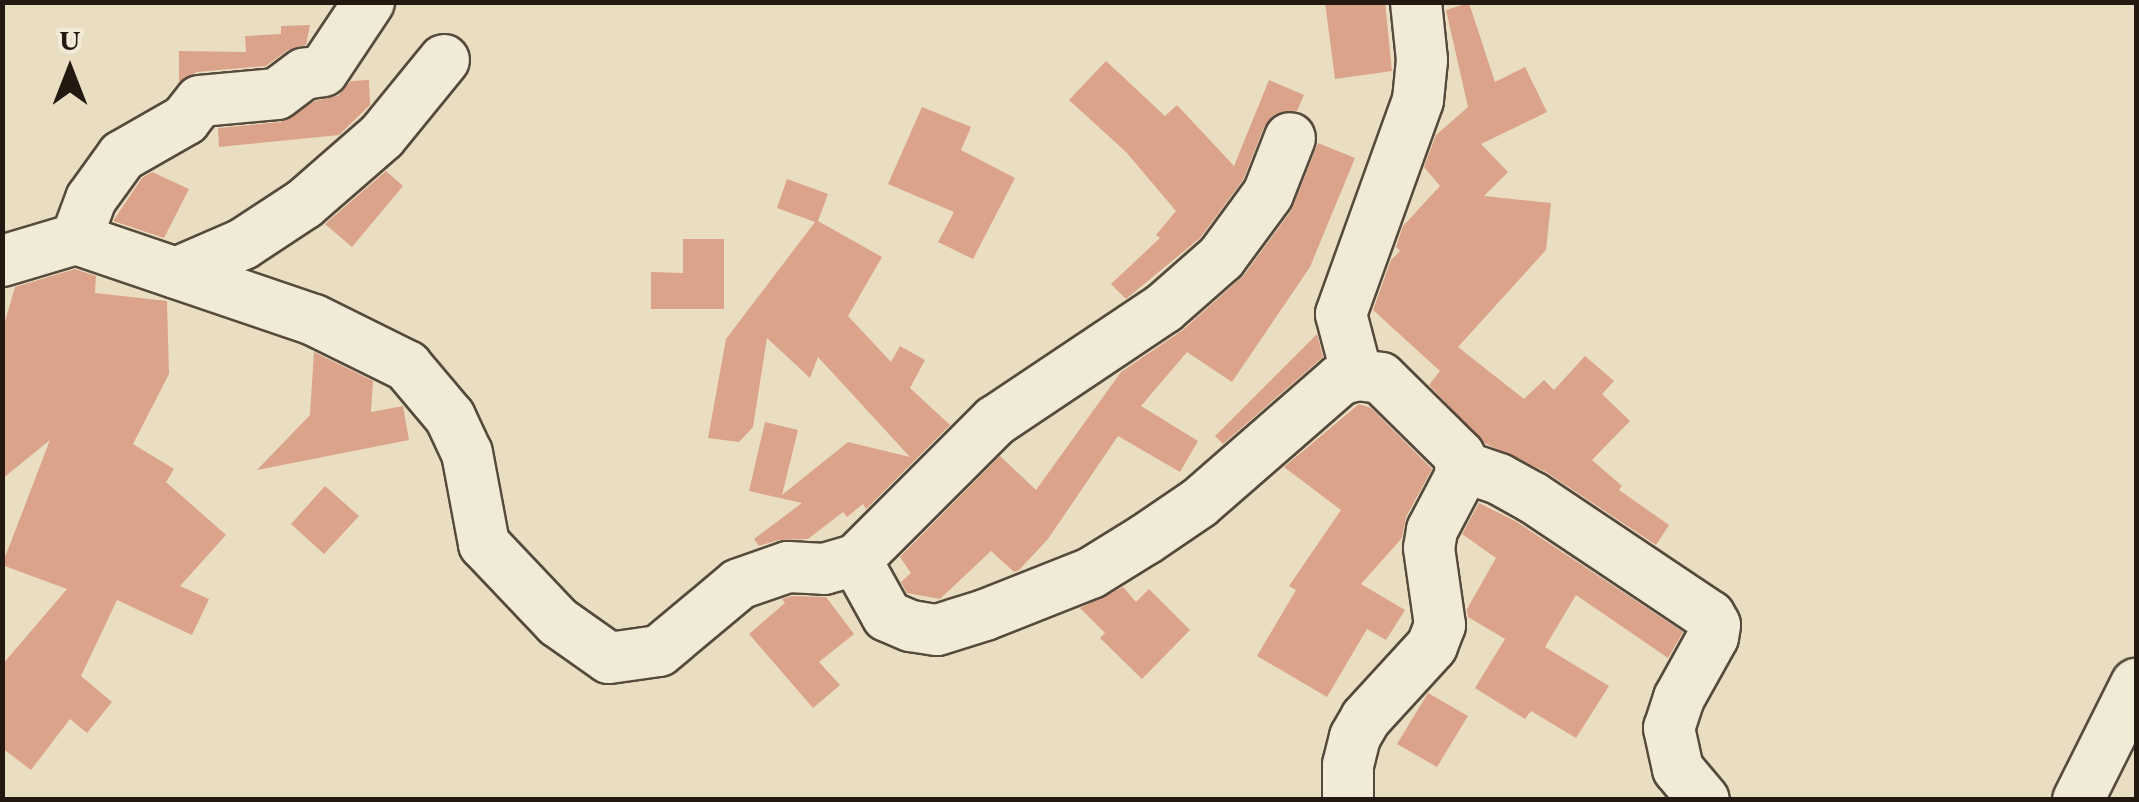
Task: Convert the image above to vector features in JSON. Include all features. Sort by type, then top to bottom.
[{"type":"street","points":[[76,238],[91,199],[122,156],[185,120],[200,102],[277,94],[304,74],[323,71],[369,2]]},
{"type":"street","points":[[1357,375],[1342,314],[1418,100],[1422,60],[1416,2]]},
{"type":"street","points":[[176,273],[243,244],[304,204],[382,136],[444,60]]},
{"type":"street","points":[[2,261],[76,238],[314,320],[407,366],[450,417],[467,453],[484,544],[558,622],[609,658],[658,650],[740,584],[760,574],[807,565],[824,569],[856,560],[994,421],[1164,308],[1221,258],[1268,194],[1290,138]]},
{"type":"street","points":[[856,560],[886,616],[937,630],[985,614],[1091,573],[1146,539],[1199,503],[1340,380],[1357,375],[1381,378],[1459,455],[1462,466],[1432,530],[1429,548],[1440,625],[1432,646],[1366,718],[1355,736],[1348,765],[1348,800]]},
{"type":"street","points":[[1462,466],[1499,479],[1532,497],[1710,616],[1715,625],[1713,637],[1679,698],[1669,728],[1678,769],[1704,800]]},
{"type":"street","points":[[2078,800],[2136,684]]},
{"type":"building","points":[[1325,2],[1385,2],[1392,71],[1335,79]]},
{"type":"building","points":[[1469,3],[1495,82],[1525,67],[1547,112],[1481,144],[1508,172],[1484,196],[1551,203],[1546,250],[1458,347],[1524,399],[1544,380],[1554,390],[1585,356],[1614,381],[1602,394],[1630,421],[1592,460],[1622,486],[1619,490],[1669,525],[1656,545],[1546,472],[1484,443],[1429,385],[1440,371],[1373,310],[1391,260],[1400,251],[1396,247],[1403,226],[1440,186],[1424,167],[1436,135],[1468,107],[1446,10]]},
{"type":"building","points":[[310,25],[306,45],[288,50],[266,66],[197,72],[179,82],[179,51],[246,52],[245,36],[281,34],[281,26]]},
{"type":"building","points":[[1106,61],[1165,116],[1177,105],[1234,166],[1269,80],[1304,95],[1297,111],[1273,115],[1264,127],[1243,180],[1200,238],[1126,299],[1111,284],[1160,238],[1156,235],[1176,211],[1126,152],[1069,100]]},
{"type":"building","points":[[369,80],[370,105],[339,135],[219,147],[218,128],[281,122],[315,101],[338,96],[351,81]]},
{"type":"building","points":[[922,107],[971,127],[961,150],[1015,178],[973,259],[938,242],[954,212],[888,184]]},
{"type":"building","points":[[1318,143],[1355,158],[1310,267],[1232,382],[1187,352],[1141,406],[1198,441],[1180,472],[1118,436],[1048,539],[1019,570],[1014,572],[991,551],[940,599],[907,593],[901,582],[911,573],[900,557],[1000,456],[1036,490],[1121,372],[1183,330],[1244,275],[1291,211]]},
{"type":"building","points":[[386,171],[403,186],[352,247],[325,224]]},
{"type":"building","points":[[152,172],[189,189],[164,238],[113,221],[142,178]]},
{"type":"building","points":[[787,179],[828,194],[818,221],[882,257],[848,316],[891,362],[900,346],[925,360],[910,388],[950,425],[866,509],[863,504],[847,517],[843,512],[808,539],[779,540],[759,546],[754,539],[802,503],[749,491],[765,422],[798,430],[782,495],[848,442],[910,457],[818,357],[810,378],[767,338],[753,427],[739,442],[708,438],[726,339],[815,222],[777,208]]},
{"type":"building","points":[[683,239],[724,239],[724,309],[651,309],[651,272],[683,273]]},
{"type":"building","points":[[75,269],[96,276],[95,293],[167,301],[169,374],[133,444],[174,469],[166,482],[226,535],[180,586],[209,599],[192,635],[117,600],[81,676],[112,702],[87,733],[70,719],[31,770],[2,748],[2,665],[67,589],[2,565],[50,440],[2,479],[2,332],[15,287]]},
{"type":"building","points":[[1317,334],[1323,357],[1223,444],[1215,436]]},
{"type":"building","points":[[314,352],[373,381],[371,412],[403,406],[409,440],[257,470],[310,415]]},
{"type":"building","points":[[1359,404],[1371,408],[1432,469],[1406,517],[1402,538],[1361,584],[1405,610],[1386,640],[1367,629],[1327,697],[1257,656],[1296,590],[1289,586],[1341,510],[1284,467]]},
{"type":"building","points":[[325,486],[359,516],[324,554],[291,524]]},
{"type":"building","points":[[1479,503],[1517,522],[1683,632],[1668,658],[1576,595],[1545,647],[1609,686],[1576,738],[1531,711],[1525,719],[1475,688],[1505,639],[1468,617],[1467,609],[1496,558],[1462,534]]},
{"type":"building","points":[[1123,587],[1136,602],[1149,589],[1190,630],[1142,679],[1100,638],[1105,633],[1080,608]]},
{"type":"building","points":[[826,597],[854,634],[819,662],[840,685],[813,708],[749,634],[785,603],[782,599]]},
{"type":"building","points":[[1428,693],[1468,716],[1437,767],[1397,744]]}]
